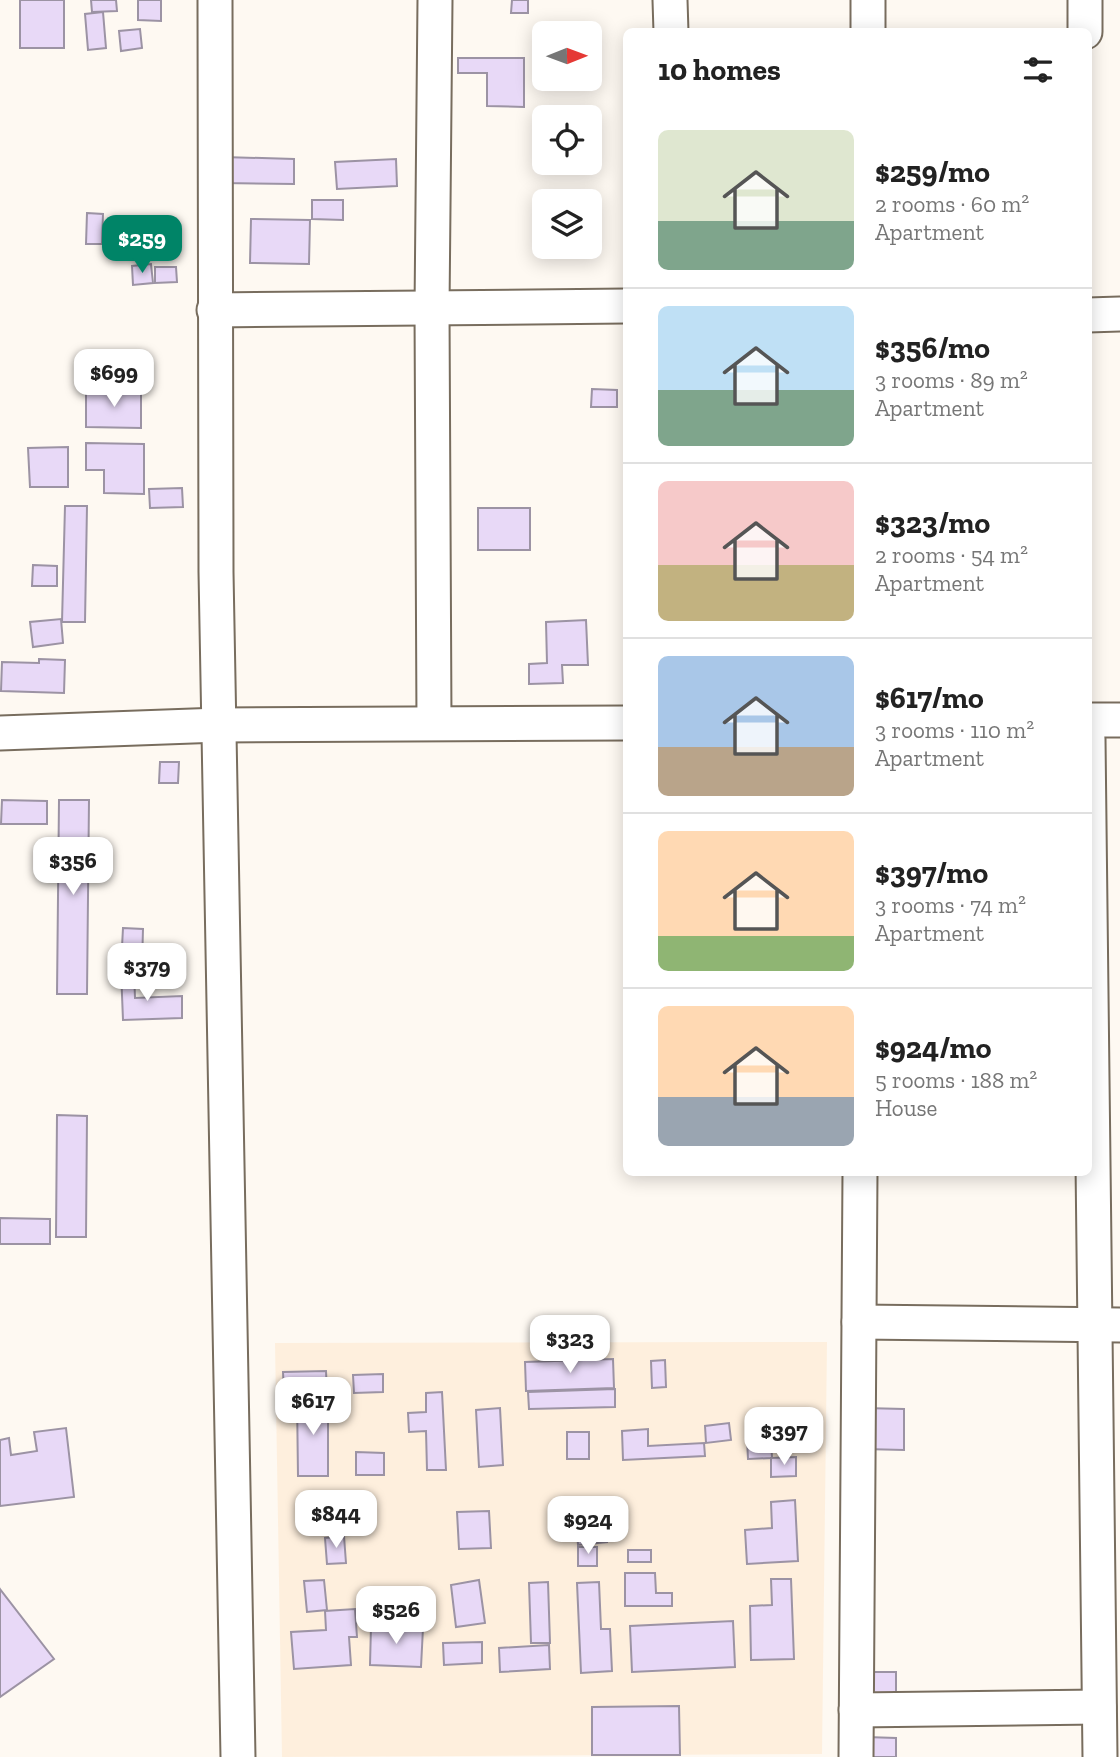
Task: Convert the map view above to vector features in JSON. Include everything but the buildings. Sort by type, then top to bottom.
[{"type":"street","points":[[215,0],[214,310],[238,1757]]},
{"type":"street","points":[[434,722],[432,309],[435,0]]},
{"type":"street","points":[[670,0],[671,28]]},
{"type":"street","points":[[868,0],[868,28]]},
{"type":"street","points":[[1084,28],[1085,0]]},
{"type":"street","points":[[214,310],[623,306]]},
{"type":"street","points":[[1092,314],[1120,314]]},
{"type":"street","points":[[1092,720],[1120,720]]},
{"type":"street","points":[[0,733],[220,725],[623,723]]},
{"type":"street","points":[[1092,865],[1108,1325],[1100,1757]]},
{"type":"street","points":[[856,1757],[860,1176]]},
{"type":"street","points":[[859,1322],[1108,1325]]},
{"type":"street","points":[[856,1710],[1099,1707]]},
{"type":"shaded area","points":[[827,1342],[822,1754],[282,1757],[275,1343]]}]
